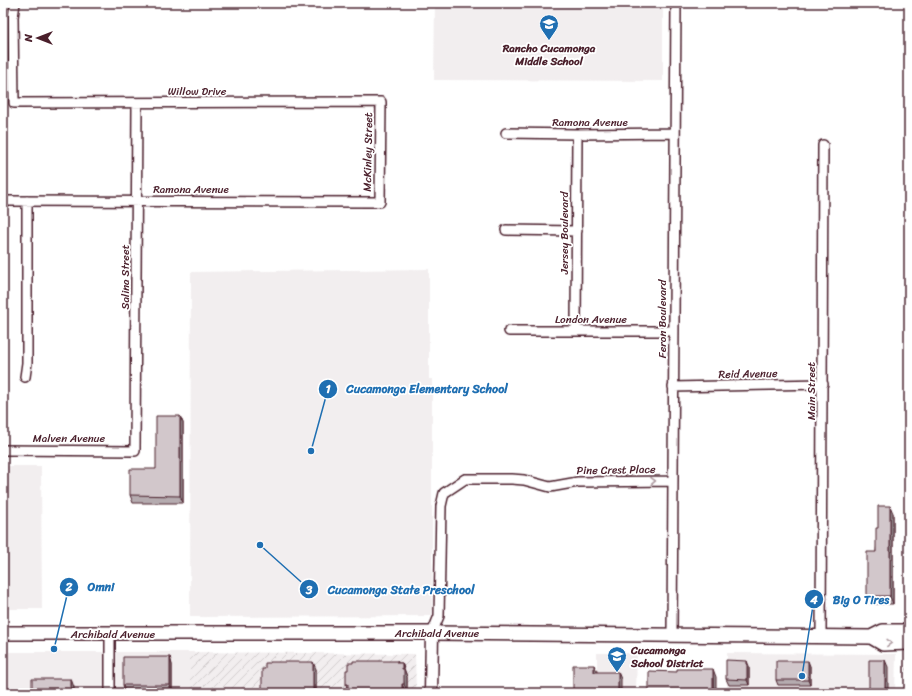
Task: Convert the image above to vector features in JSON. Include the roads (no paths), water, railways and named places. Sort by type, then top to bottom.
[{"type":"main road","name":"Archibald Avenue","points":[[3,633],[432,633],[871,637],[883,630],[909,631]]},
{"type":"main road","name":"Archibald Avenue","points":[[871,637],[883,644],[909,643]]},
{"type":"street","points":[[3,17],[13,17],[15,3]]},
{"type":"street","name":"Feron Boulevard","points":[[672,635],[676,3]]},
{"type":"street","name":"Willow Drive","points":[[13,17],[14,103],[381,102]]},
{"type":"street","name":"McKinley Street","points":[[380,202],[381,102]]},
{"type":"street","name":"Salina Street","points":[[135,451],[137,103]]},
{"type":"street","name":"Ramona Avenue","points":[[506,132],[577,134],[675,133]]},
{"type":"street","name":"Jersey Boulevard","points":[[576,331],[577,134]]},
{"type":"street","name":"Main Street","points":[[822,637],[824,145]]},
{"type":"street","name":"Ramona Avenue","points":[[3,201],[380,202]]},
{"type":"street","points":[[24,377],[27,363],[27,201]]},
{"type":"street","points":[[506,230],[577,231]]},
{"type":"street","name":"London Avenue","points":[[509,331],[674,331]]},
{"type":"street","name":"Reid Avenue","points":[[673,387],[823,384]]},
{"type":"street","name":"Malven Avenue","points":[[3,450],[135,451]]},
{"type":"street","name":"Pine Crest Place","points":[[432,633],[440,616],[441,506],[444,493],[465,479],[512,479],[550,487],[578,482],[673,481]]},
{"type":"street","points":[[431,693],[432,633]]},
{"type":"street","points":[[110,634],[110,693]]},
{"type":"railway","points":[[908,506],[909,516]]},
{"type":"railway","points":[[909,638],[909,693]]},
{"type":"place","name":"Rancho Cucamonga Middle School","points":[[549,41]]},
{"type":"place","name":"Cucamonga Elementary School","points":[[311,451]]},
{"type":"place","name":"Cucamonga State Preschool","points":[[260,545]]},
{"type":"place","name":"Omni","points":[[54,649]]},
{"type":"place","name":"Cucamonga School District","points":[[617,673]]},
{"type":"place","name":"Big O Tires","points":[[802,676]]}]
